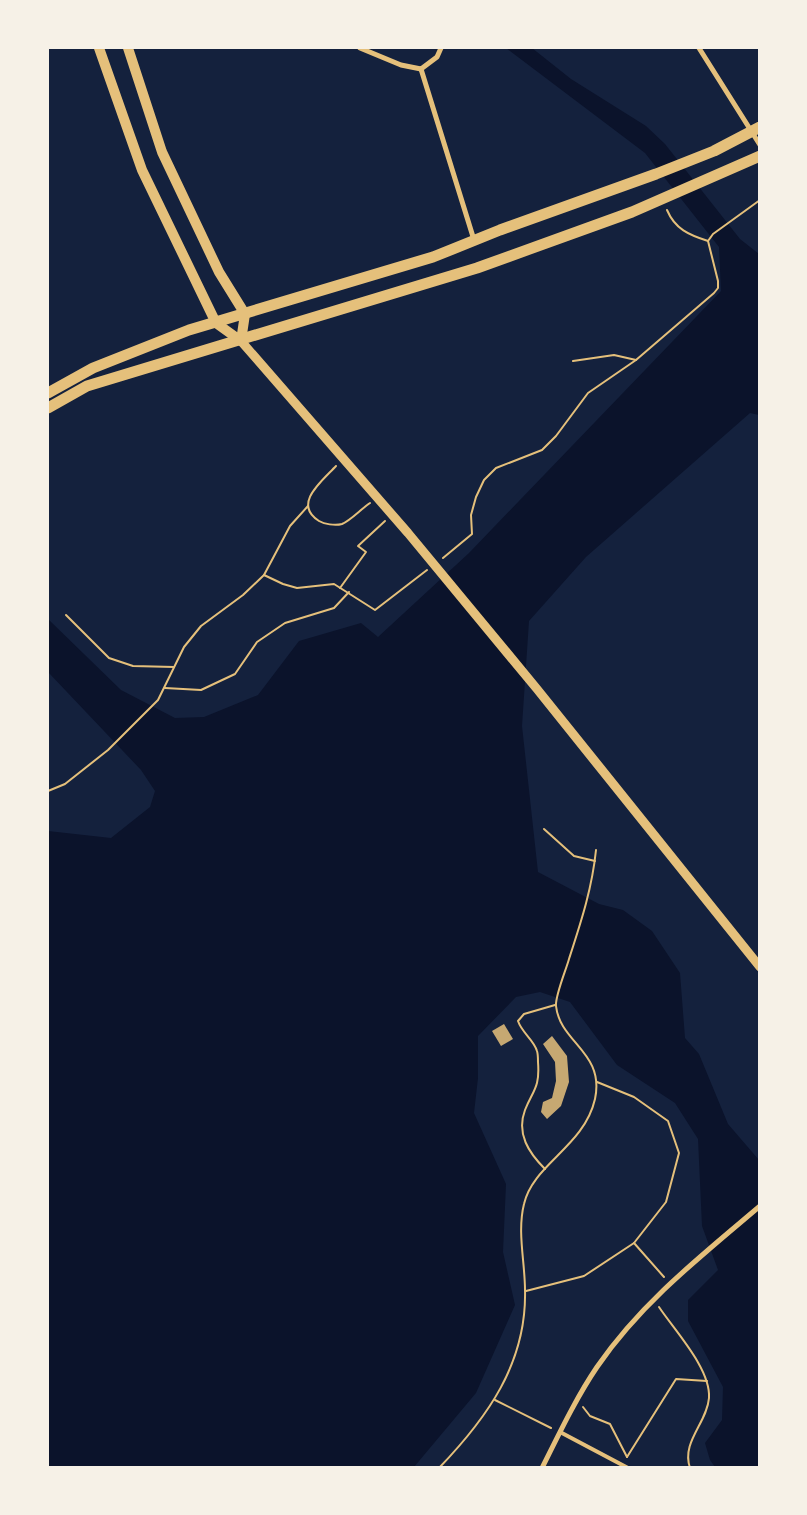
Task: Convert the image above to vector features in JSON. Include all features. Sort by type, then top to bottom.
[{"type":"main road","points":[[99,48],[142,170],[216,323],[242,341]]},
{"type":"main road","points":[[128,48],[162,152],[218,272],[245,314],[242,341]]},
{"type":"main road","points":[[48,393],[93,368],[189,330],[434,256],[684,163],[756,129]]},
{"type":"main road","points":[[48,408],[87,386],[242,341],[477,268],[662,198],[760,156]]},
{"type":"street","points":[[360,48],[401,65],[421,68],[437,57],[441,48]]},
{"type":"street","points":[[699,48],[756,129],[760,145]]},
{"type":"street","points":[[421,68],[474,240]]},
{"type":"street","points":[[242,341],[392,514],[538,689],[760,967]]},
{"type":"street","points":[[542,1468],[597,1367],[653,1299],[669,1283],[760,1206]]},
{"type":"lane","points":[[560,1432],[628,1468]]},
{"type":"path","points":[[662,198],[672,222],[688,235],[708,241]]},
{"type":"path","points":[[708,241],[713,234],[732,218],[760,200]]},
{"type":"path","points":[[440,560],[472,534],[471,515],[484,480],[496,468],[542,450],[556,436],[588,393],[636,360],[718,288],[716,268],[708,241]]},
{"type":"path","points":[[573,361],[614,355],[636,360]]},
{"type":"path","points":[[48,791],[65,784],[108,750],[158,700],[184,647],[201,626],[243,595],[264,576],[290,526],[308,506],[311,493],[343,458]]},
{"type":"path","points":[[308,506],[311,516],[324,524],[341,524],[378,498]]},
{"type":"path","points":[[340,588],[366,552],[358,546],[392,514]]},
{"type":"path","points":[[264,576],[297,588],[334,584],[375,610],[432,566]]},
{"type":"path","points":[[165,688],[202,690],[235,674],[257,642],[285,623],[334,608],[349,592]]},
{"type":"path","points":[[66,614],[109,658],[133,666],[174,667]]},
{"type":"path","points":[[544,829],[574,856],[595,861]]},
{"type":"path","points":[[438,1468],[463,1443],[495,1400],[509,1371],[524,1330],[526,1291],[522,1234],[524,1204],[530,1188],[545,1169],[574,1141],[588,1119],[595,1100],[597,1082],[589,1057],[561,1024],[555,1005],[592,887],[596,850]]},
{"type":"path","points":[[545,1169],[530,1154],[524,1142],[522,1127],[525,1111],[536,1090],[539,1070],[537,1050],[518,1021],[524,1014],[555,1005]]},
{"type":"path","points":[[526,1291],[584,1276],[634,1243],[666,1202],[679,1153],[668,1121],[634,1097],[597,1082]]},
{"type":"path","points":[[634,1243],[669,1283]]},
{"type":"path","points":[[653,1299],[702,1368],[707,1381],[709,1399],[701,1423],[694,1432],[687,1459],[690,1468]]},
{"type":"path","points":[[577,1401],[590,1416],[610,1424],[627,1457],[676,1380],[707,1381]]},
{"type":"path","points":[[495,1400],[560,1432]]},
{"type":"water","points":[[506,48],[532,48],[571,79],[646,126],[665,144],[740,239],[759,254],[759,415],[750,413],[586,557],[529,621],[522,726],[538,872],[599,904],[623,910],[652,931],[680,973],[685,1038],[699,1054],[728,1124],[759,1160],[759,1467],[715,1467],[710,1460],[705,1443],[722,1420],[723,1387],[688,1321],[688,1300],[718,1270],[702,1226],[698,1139],[675,1103],[617,1065],[570,1002],[540,992],[516,997],[478,1036],[478,1078],[474,1113],[506,1184],[503,1252],[515,1305],[476,1393],[414,1467],[48,1467],[48,831],[111,838],[150,807],[155,791],[141,770],[48,672],[48,619],[121,690],[175,718],[204,717],[258,695],[299,641],[361,623],[378,637],[469,553],[721,291],[719,247],[645,153]]},
{"type":"building","points":[[504,1024],[513,1039],[501,1046],[492,1031]]},
{"type":"building","points":[[552,1036],[567,1056],[569,1082],[561,1106],[547,1119],[541,1112],[543,1102],[552,1098],[556,1081],[555,1062],[543,1044]]}]
